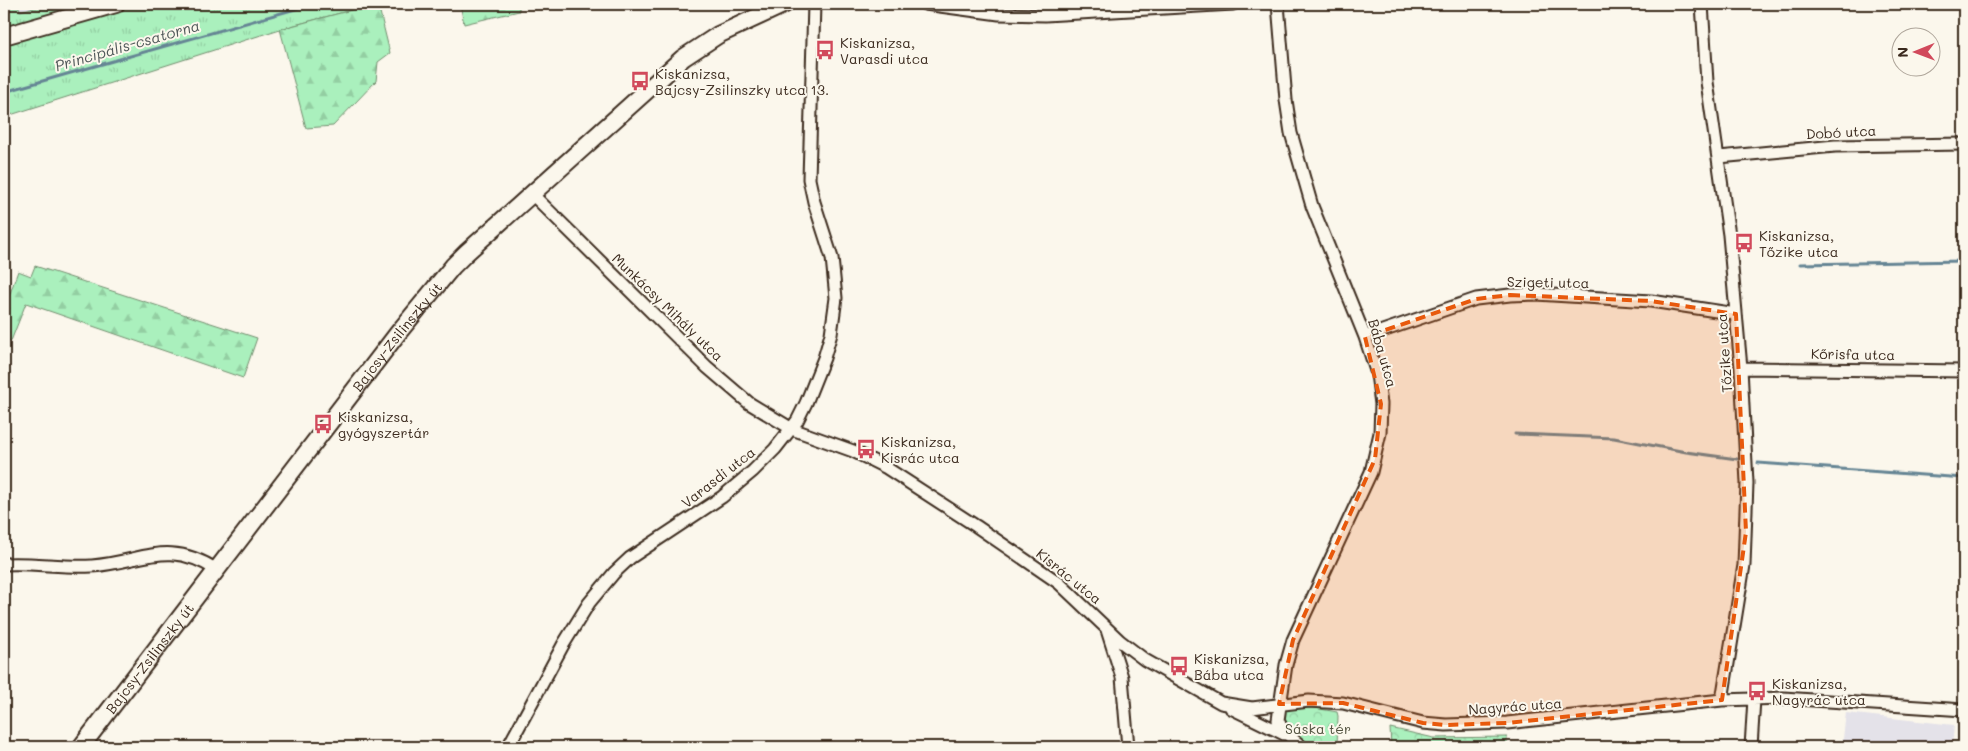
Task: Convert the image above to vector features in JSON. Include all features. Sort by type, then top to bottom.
[{"type":"street","points":[[4,36],[116,4]]},
{"type":"street","name":"Bajcsy-Zsilinszky út","points":[[82,747],[398,333],[453,266],[683,58],[718,35],[785,4]]},
{"type":"street","name":"Varasdi utca","points":[[508,747],[563,645],[589,603],[614,573],[630,558],[737,485],[775,450],[792,429],[806,403],[824,358],[831,334],[836,298],[832,258],[814,202],[809,179],[814,4]]},
{"type":"street","points":[[925,4],[999,14],[1045,15],[1233,4]]},
{"type":"street","name":"Bába utca","points":[[1278,4],[1286,100],[1291,134],[1312,206],[1365,336],[1377,374],[1381,404],[1380,433],[1375,459],[1364,491],[1293,640],[1286,665],[1280,704]]},
{"type":"street","name":"Tőzike utca","points":[[1702,4],[1707,82],[1729,235],[1741,368],[1747,483],[1746,532],[1740,599],[1722,700]]},
{"type":"street","name":"Dobó utca","points":[[1719,157],[1835,146],[1964,144]]},
{"type":"street","name":"Munkácsy Mihály utca","points":[[532,194],[707,367],[754,406],[792,429]]},
{"type":"street","name":"Szigeti utca","points":[[1365,336],[1476,299],[1510,295],[1536,294],[1660,301],[1736,314]]},
{"type":"street","name":"Kőrisfa utca","points":[[1741,368],[1964,371]]},
{"type":"street","name":"Kisrác utca","points":[[792,429],[853,451],[885,467],[1059,583],[1120,641],[1145,660],[1221,703],[1252,708],[1280,704]]},
{"type":"street","points":[[4,564],[93,566],[142,555],[168,553],[190,556],[217,570]]},
{"type":"street","points":[[1105,626],[1122,677],[1128,747]]},
{"type":"street","points":[[1751,747],[1754,699]]},
{"type":"street","name":"Nagyrác utca","points":[[1280,704],[1317,701],[1343,703],[1413,721],[1446,725],[1507,723],[1722,700],[1754,699],[1815,699],[1964,710]]},
{"type":"street","points":[[1221,703],[1287,734]]},
{"type":"street","points":[[1280,704],[1278,720],[1280,726],[1302,747]]},
{"type":"highlighted area","points":[[1510,295],[1651,301],[1736,314],[1746,532],[1722,700],[1507,723],[1446,725],[1423,723],[1343,703],[1279,704],[1293,640],[1375,459],[1381,404],[1365,337],[1476,299]]},
{"type":"shaded area","points":[[18,4],[48,4],[19,11]]},
{"type":"shaded area","points":[[1846,713],[1954,725],[1952,747],[1842,747]]},
{"type":"green space","points":[[4,4],[18,4],[20,11],[48,4],[374,4],[280,29],[4,117]]},
{"type":"green space","points":[[378,4],[390,53],[378,62],[376,81],[333,126],[306,128],[280,29]]},
{"type":"green space","points":[[460,4],[519,4],[519,11],[464,24]]},
{"type":"green space","points":[[35,266],[257,338],[243,378],[26,303],[11,341],[4,338],[4,310],[18,271],[31,276]]},
{"type":"green space","name":"Sáska tér","points":[[1315,708],[1337,712],[1337,747],[1309,747],[1294,735],[1284,720],[1287,709]]},
{"type":"green space","name":"Sáska tér","points":[[1390,728],[1434,738],[1507,737],[1507,747],[1391,747]]},
{"type":"waterway","name":"Principális-csatorna","points":[[4,92],[313,4]]},
{"type":"waterway","points":[[1800,264],[1964,261]]},
{"type":"waterway","points":[[1515,434],[1614,438],[1686,452],[1737,459]]},
{"type":"waterway","points":[[1758,463],[1964,478]]},
{"type":"place","name":"Kiskanizsa, Varasdi utca","points":[[825,50]]},
{"type":"place","name":"Kiskanizsa, Bajcsy-Zsilinszky utca 13.","points":[[640,81]]},
{"type":"place","name":"Kiskanizsa, Tőzike utca","points":[[1744,243]]},
{"type":"place","name":"Kiskanizsa, gyógyszertár","points":[[323,424]]},
{"type":"place","name":"Kiskanizsa, Kisrác utca","points":[[866,449]]},
{"type":"place","name":"Kiskanizsa, Bába utca","points":[[1179,666]]},
{"type":"place","name":"Kiskanizsa, Nagyrác utca","points":[[1757,691]]}]
